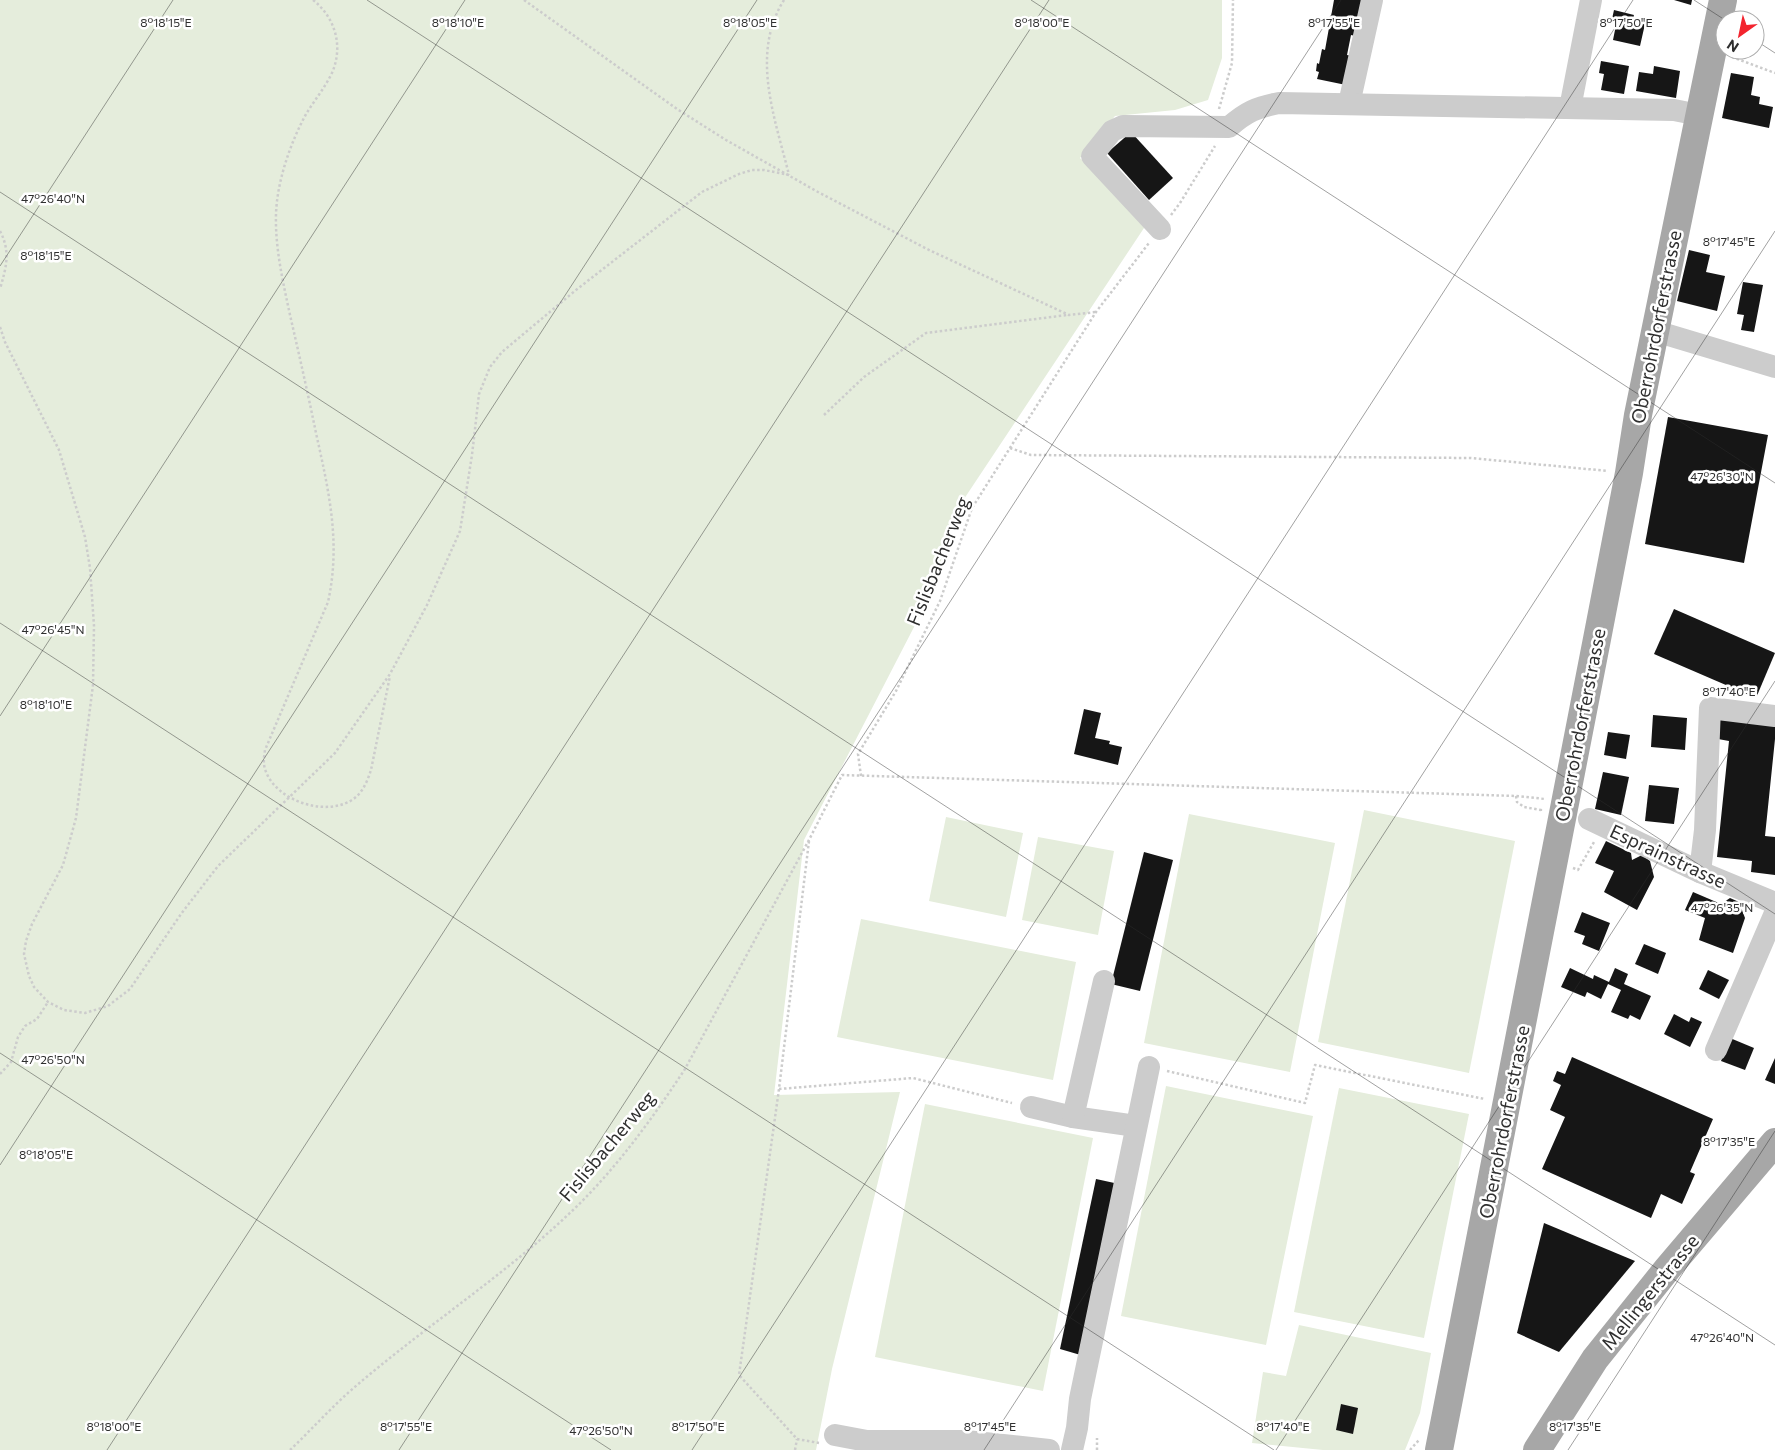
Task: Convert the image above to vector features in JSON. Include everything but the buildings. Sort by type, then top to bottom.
[{"type":"main road","name":"Oberrohrdorferstrasse","points":[[1439,1450],[1629,473],[1638,415],[1723,0]]},
{"type":"main road","name":"Mellingerstrasse","points":[[1537,1450],[1574,1390],[1601,1352],[1668,1268],[1775,1142]]},
{"type":"street","points":[[1349,104],[1372,0]]},
{"type":"street","points":[[1570,108],[1591,0]]},
{"type":"street","points":[[1160,228],[1092,156],[1112,130],[1123,126],[1219,134],[1242,115],[1260,107],[1279,103],[1674,110],[1699,115]]},
{"type":"street","points":[[1655,331],[1775,367]]},
{"type":"street","points":[[1700,872],[1705,830],[1710,708],[1775,716]]},
{"type":"street","name":"Esprainstrasse","points":[[1596,822],[1700,872],[1775,903]]},
{"type":"street","points":[[1716,1050],[1775,913]]},
{"type":"street","points":[[1074,1118],[1104,981]]},
{"type":"street","points":[[1072,1450],[1077,1428],[1080,1399],[1149,1067]]},
{"type":"street","points":[[1031,1107],[1074,1118],[1136,1126]]},
{"type":"street","points":[[835,1435],[866,1445],[965,1446],[1049,1450]]},
{"type":"path","points":[[313,0],[328,15],[335,30],[338,46],[337,57],[332,74],[304,117],[288,155],[279,186],[276,212],[276,239],[285,292],[329,492],[335,550],[334,578],[328,602],[265,750],[264,764],[270,779],[290,797],[318,807],[333,807],[348,803],[358,796],[367,782],[371,770],[390,674]]},
{"type":"path","points":[[524,0],[677,109],[726,140],[818,192],[929,250],[1069,315]]},
{"type":"path","points":[[784,0],[773,22],[769,37],[767,78],[788,175]]},
{"type":"path","points":[[1198,173],[1219,134],[1232,63],[1233,0]]},
{"type":"path","points":[[1711,52],[1775,72]]},
{"type":"path","points":[[0,327],[59,450],[85,537],[93,602],[93,685],[76,818],[63,865],[32,924],[25,947],[26,964],[34,987],[48,1002],[64,1010],[85,1013],[108,1006],[130,989],[180,914],[218,866],[335,753],[390,674],[427,605],[460,531],[479,394],[490,367],[502,352],[576,290],[702,192],[739,174],[752,170],[764,170],[788,175]]},
{"type":"path","points":[[0,231],[7,247],[0,289]]},
{"type":"path","name":"Fislisbacherweg","points":[[290,1450],[349,1392],[547,1234],[574,1210],[625,1152],[662,1103],[685,1069],[842,775],[861,776],[858,754],[896,691],[940,601],[972,508],[1113,288]]},
{"type":"path","points":[[824,415],[864,377],[926,333],[1096,312]]},
{"type":"path","points":[[1010,448],[1031,455],[1471,458],[1629,473]]},
{"type":"path","points":[[861,776],[1516,796],[1566,800]]},
{"type":"path","points":[[1516,796],[1516,802],[1524,807],[1540,810]]},
{"type":"path","points":[[1571,873],[1572,867],[1578,870],[1596,822]]},
{"type":"path","points":[[795,1450],[796,1439],[739,1375],[779,1089],[810,838]]},
{"type":"path","points":[[0,1074],[11,1062],[18,1037],[25,1026],[37,1019],[48,1002]]},
{"type":"path","points":[[1149,1067],[1305,1103],[1315,1065],[1487,1099]]},
{"type":"path","points":[[779,1089],[913,1078],[1031,1107]]},
{"type":"path","points":[[1097,1438],[1097,1450]]},
{"type":"green space","points":[[0,0],[1222,0],[1222,58],[1208,100],[1175,110],[1115,116],[1080,158],[1146,225],[958,508],[929,598],[804,840],[774,1095],[900,1092],[832,1369],[816,1450],[0,1450]]},
{"type":"green space","points":[[1364,810],[1515,841],[1469,1073],[1318,1042]]},
{"type":"green space","points":[[1189,814],[1335,843],[1290,1072],[1144,1043]]},
{"type":"green space","points":[[946,817],[1023,833],[1006,917],[929,901]]},
{"type":"green space","points":[[1038,837],[1114,851],[1098,935],[1022,920]]},
{"type":"green space","points":[[861,919],[1076,962],[1053,1080],[837,1037]]},
{"type":"green space","points":[[1166,1086],[1313,1116],[1266,1345],[1121,1316]]},
{"type":"green space","points":[[1339,1088],[1469,1114],[1424,1338],[1294,1312]]},
{"type":"green space","points":[[925,1104],[1093,1138],[1043,1391],[875,1357]]},
{"type":"green space","points":[[1299,1325],[1431,1353],[1420,1413],[1405,1450],[1323,1450],[1252,1443],[1263,1372],[1286,1376]]}]
